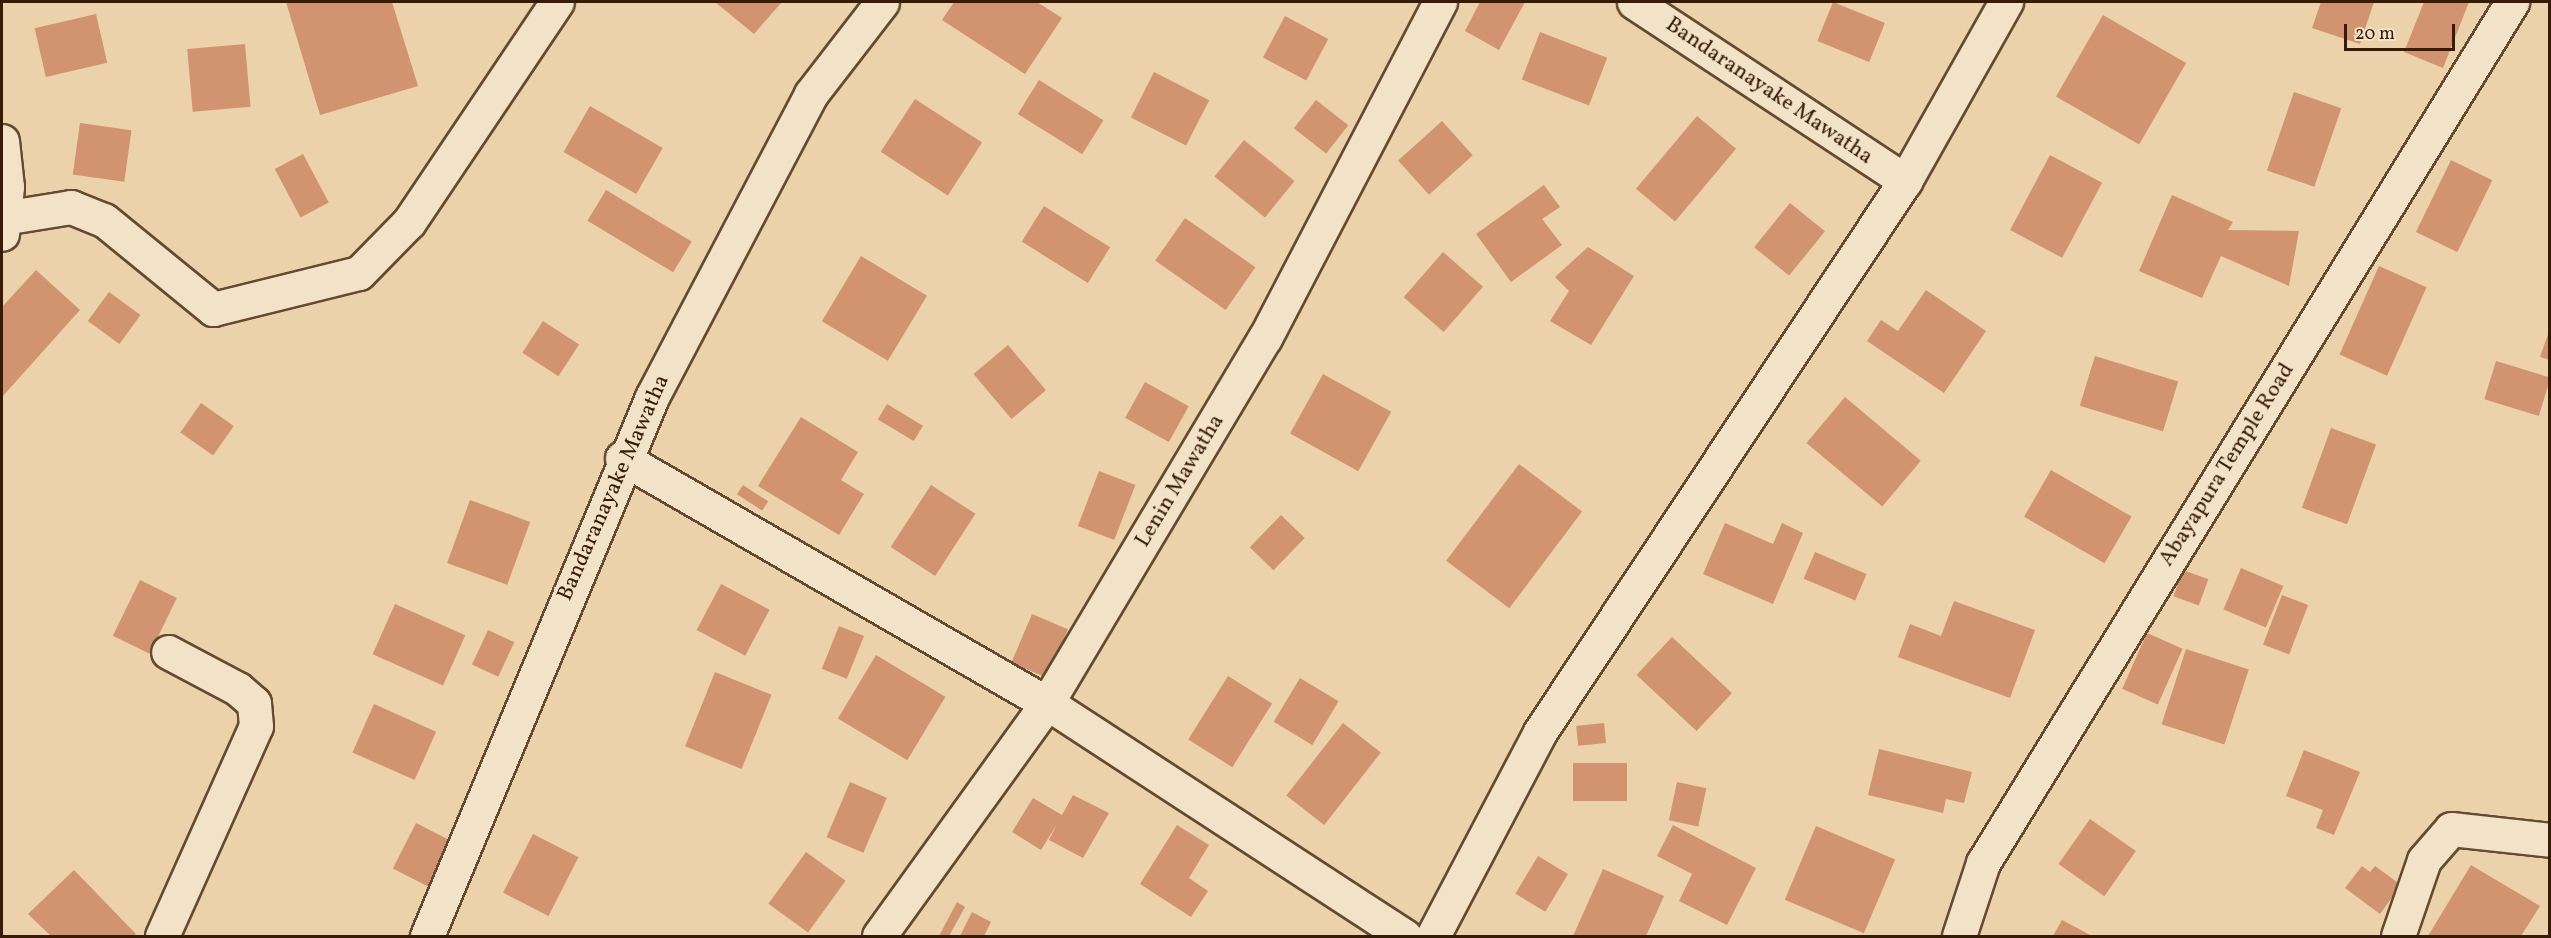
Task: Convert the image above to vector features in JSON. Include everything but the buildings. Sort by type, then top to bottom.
[{"type":"street","points":[[2,141],[7,187],[2,226],[70,207],[104,220],[213,309],[359,273],[409,222],[557,2]]},
{"type":"street","name":"Bandaranayake Mawatha","points":[[427,936],[622,458],[811,94],[882,2]]},
{"type":"street","name":"Lenin Mawatha","points":[[879,936],[1047,703],[1265,338],[1440,2]]},
{"type":"street","name":"Bandaranayake Mawatha","points":[[1634,2],[1905,181]]},
{"type":"street","points":[[1433,936],[1540,732],[1905,181],[2006,2]]},
{"type":"street","name":"Abayapura Temple Road","points":[[1959,936],[1983,863],[2512,2]]},
{"type":"street","points":[[622,458],[1047,703],[1405,936]]},
{"type":"street","points":[[162,936],[256,726],[254,703],[238,689],[168,652]]},
{"type":"street","points":[[2398,936],[2424,860],[2451,830],[2550,840]]}]
